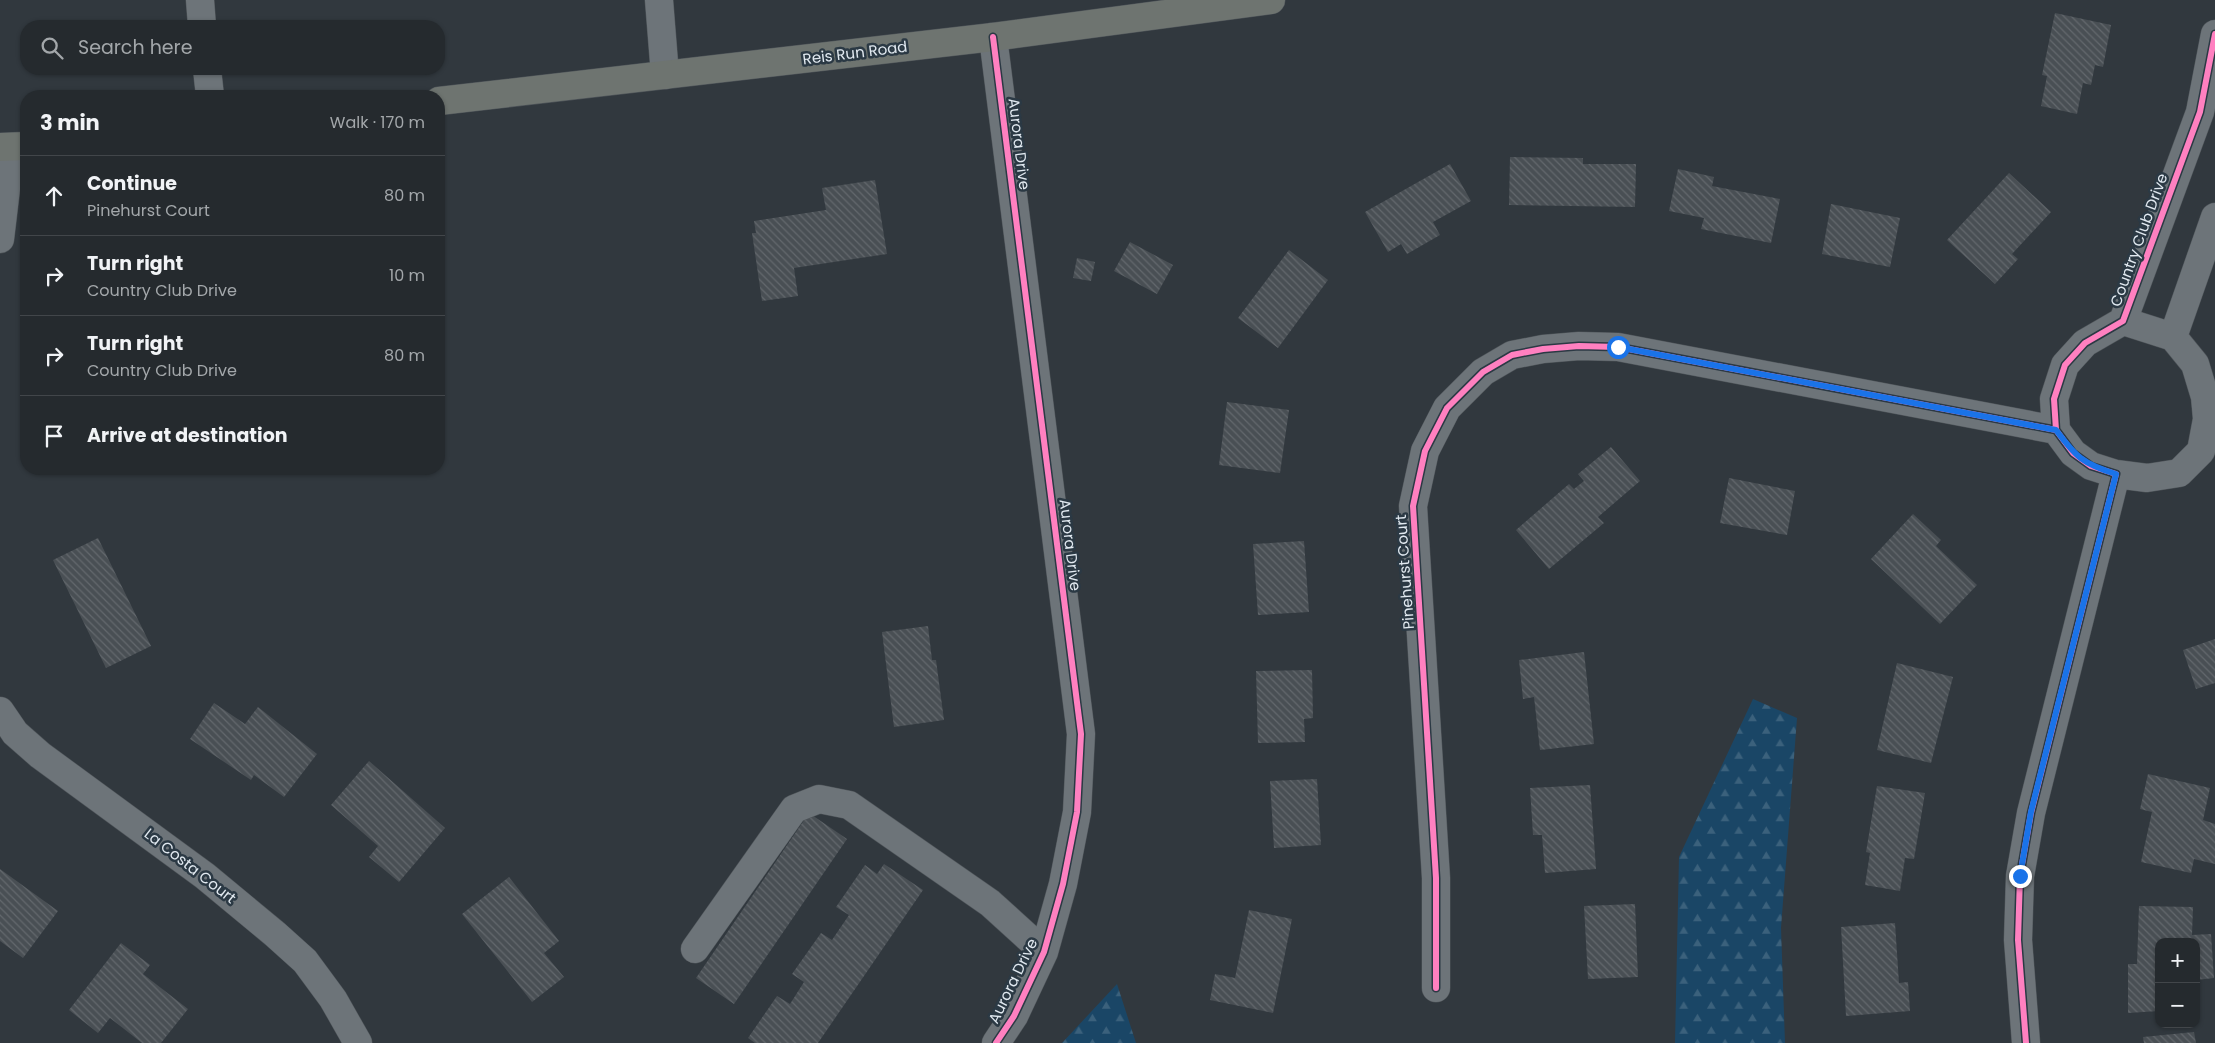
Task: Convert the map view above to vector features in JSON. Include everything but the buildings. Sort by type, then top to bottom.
[{"type":"main road","name":"Reis Run Road","points":[[445,100],[993,37],[1271,0]]},
{"type":"street","points":[[200,0],[202,20]]},
{"type":"street","points":[[659,0],[665,75]]},
{"type":"street","name":"Country Club Drive","points":[[2056,430],[2054,399],[2065,365],[2085,343],[2123,321],[2200,112],[2215,34]]},
{"type":"street","name":"Aurora Drive","points":[[993,37],[1082,734],[1077,812],[1063,884],[1044,952],[1014,1016],[996,1043]]},
{"type":"street","points":[[208,75],[209,90]]},
{"type":"street","points":[[0,239],[12,147]]},
{"type":"street","points":[[2056,430],[2073,453],[2091,466],[2116,474],[2147,478],[2179,473],[2208,455],[2205,397],[2195,364],[2173,337],[2215,217]]},
{"type":"street","name":"Country Club Drive","points":[[2123,321],[2173,337]]},
{"type":"street","name":"Pinehurst Court","points":[[1436,988],[1436,878],[1413,506],[1425,451],[1447,408],[1483,372],[1512,355],[1543,349],[1579,346],[1618,347],[2056,430]]},
{"type":"street","points":[[2026,1043],[2018,940],[2020,876],[2031,812],[2116,474]]},
{"type":"street","name":"La Costa Court","points":[[0,711],[15,733],[40,755],[205,876],[297,954],[333,999],[358,1043]]},
{"type":"street","points":[[695,949],[794,809],[819,799],[849,805],[990,903],[1044,952]]},
{"type":"green space","points":[[1753,699],[1797,718],[1781,928],[1785,1043],[1675,1043],[1679,857]]},
{"type":"green space","points":[[1117,984],[1136,1043],[1062,1043]]},
{"type":"cycle path","points":[[2026,1043],[2018,940],[2020,876],[2031,813],[2116,474],[2091,466],[2073,453],[2056,430],[2054,399],[2065,365],[2085,343],[2123,321],[2200,112],[2215,34]]},
{"type":"cycle path","points":[[993,37],[1081,734],[1077,812],[1063,884],[1044,952],[1014,1016],[996,1043]]},
{"type":"cycle path","points":[[1436,988],[1436,878],[1413,506],[1425,451],[1447,408],[1483,372],[1512,355],[1543,349],[1579,346],[1618,347],[2056,430]]},
{"type":"route","points":[[1618,347],[2056,430],[2073,453],[2091,466],[2116,474],[2031,812],[2020,876]]}]
